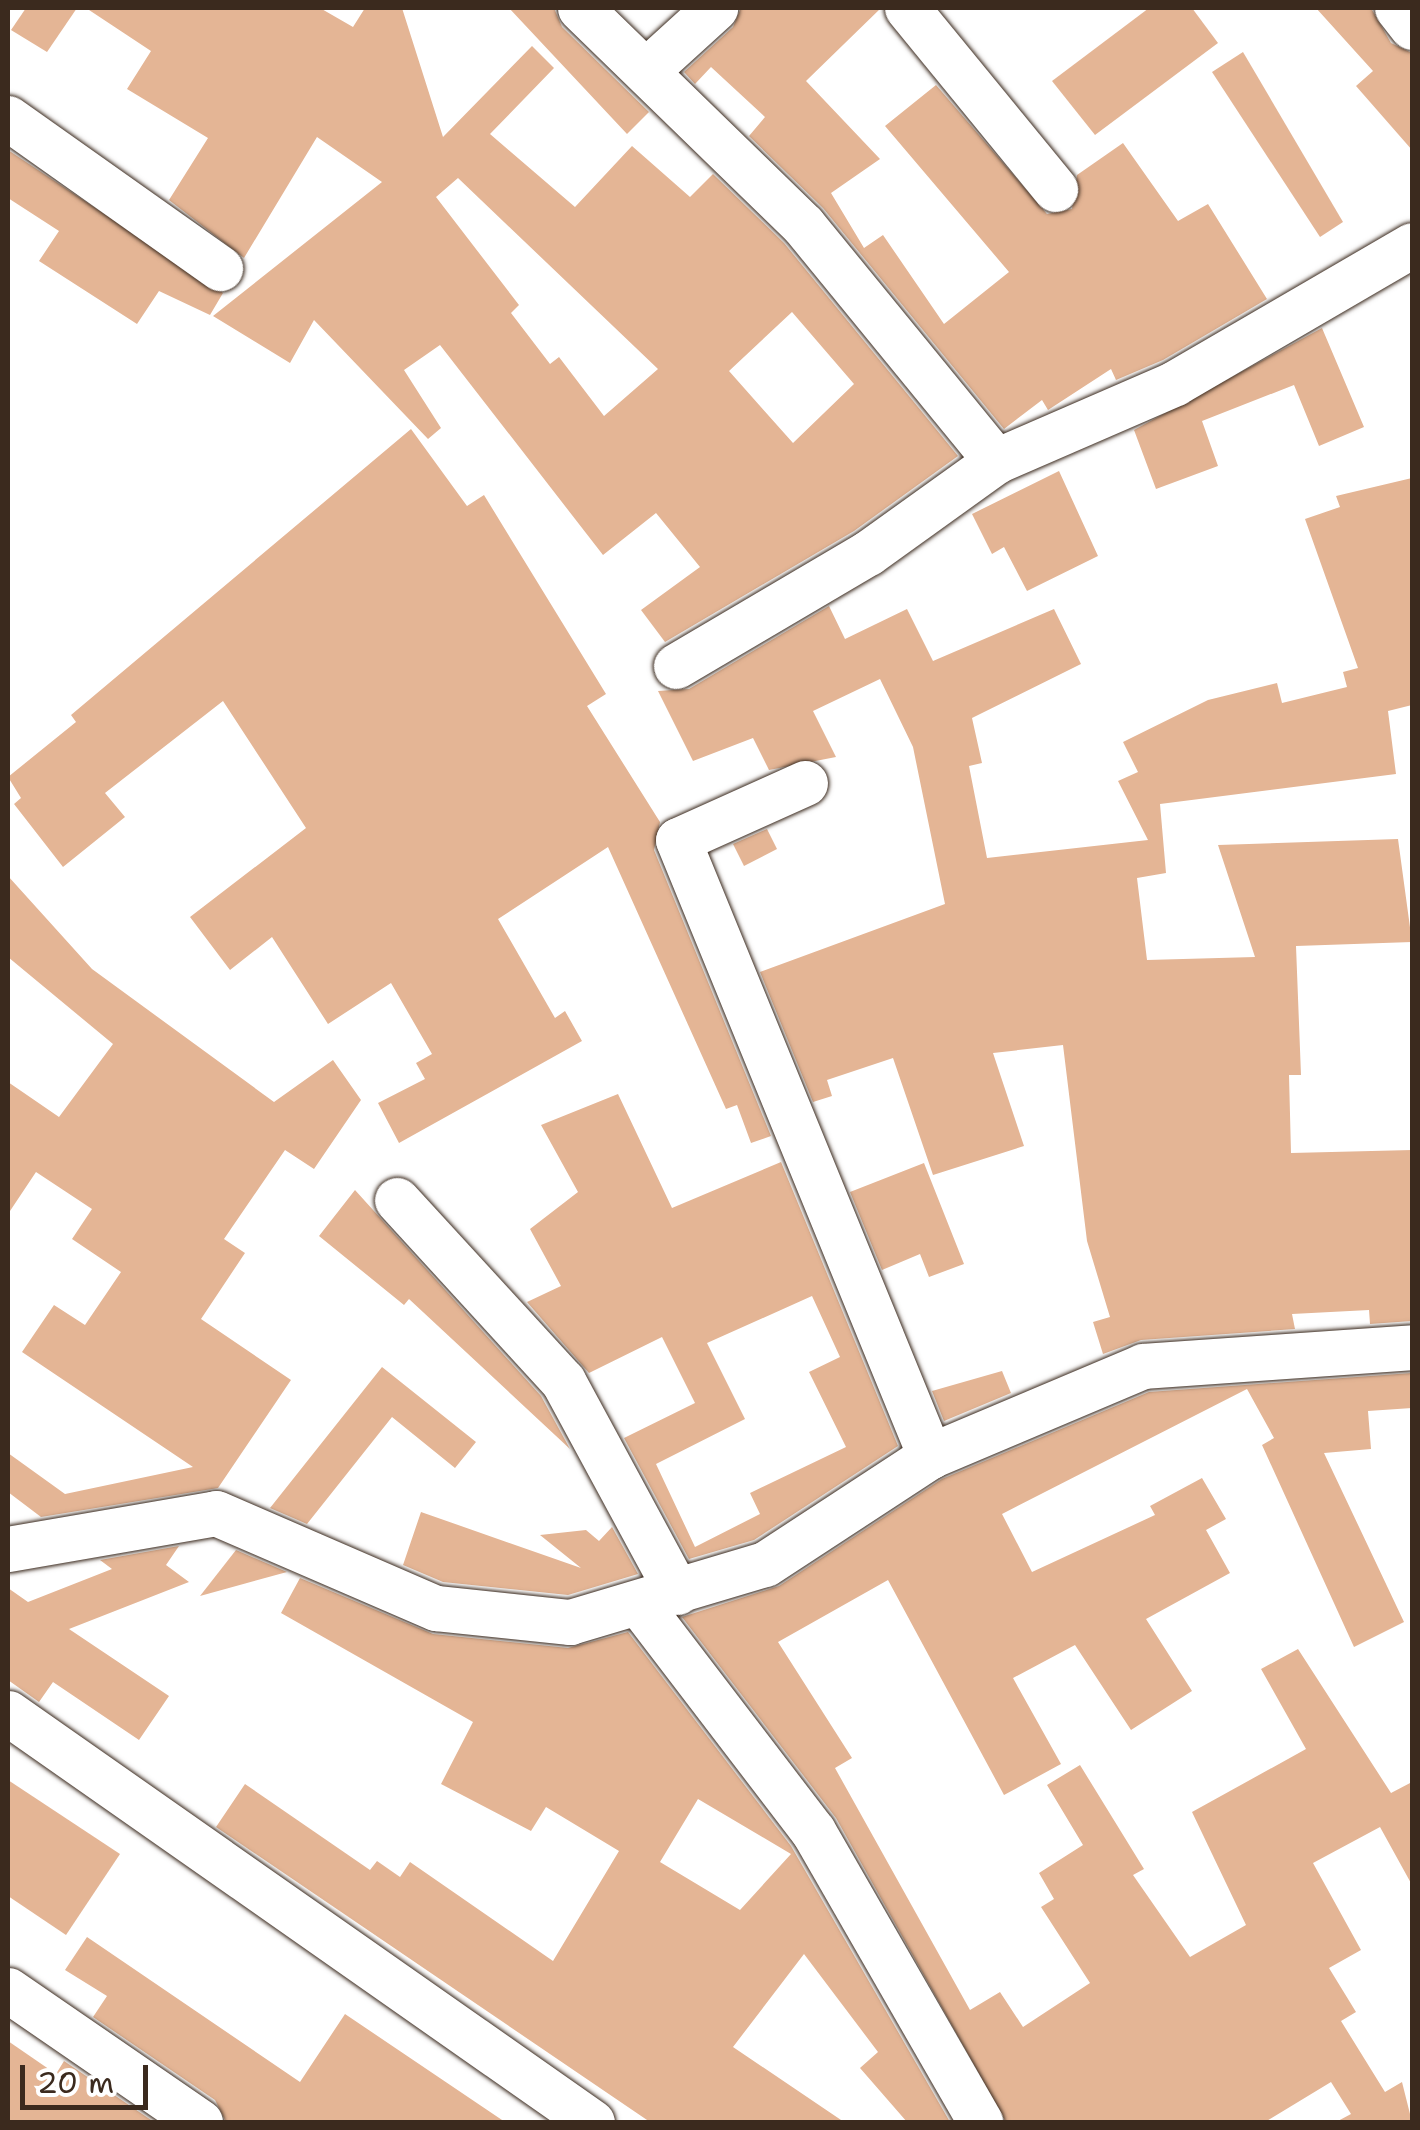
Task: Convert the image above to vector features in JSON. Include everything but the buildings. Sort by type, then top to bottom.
[{"type":"street","points":[[580,8],[648,69],[803,225],[996,461]]},
{"type":"street","points":[[648,69],[715,8]]},
{"type":"street","points":[[906,8],[1055,189]]},
{"type":"street","points":[[1397,8],[1412,27]]},
{"type":"street","points":[[8,118],[220,268]]},
{"type":"street","points":[[676,666],[868,553],[996,461],[1175,383],[1412,245]]},
{"type":"street","points":[[805,782],[678,840],[930,1456]]},
{"type":"street","points":[[398,1200],[563,1381],[659,1598],[813,1831],[980,2122]]},
{"type":"street","points":[[8,1548],[216,1513],[436,1608],[570,1622],[764,1564],[930,1456],[1143,1366],[1412,1347]]},
{"type":"street","points":[[8,1713],[592,2122]]},
{"type":"street","points":[[8,1990],[200,2122]]}]
